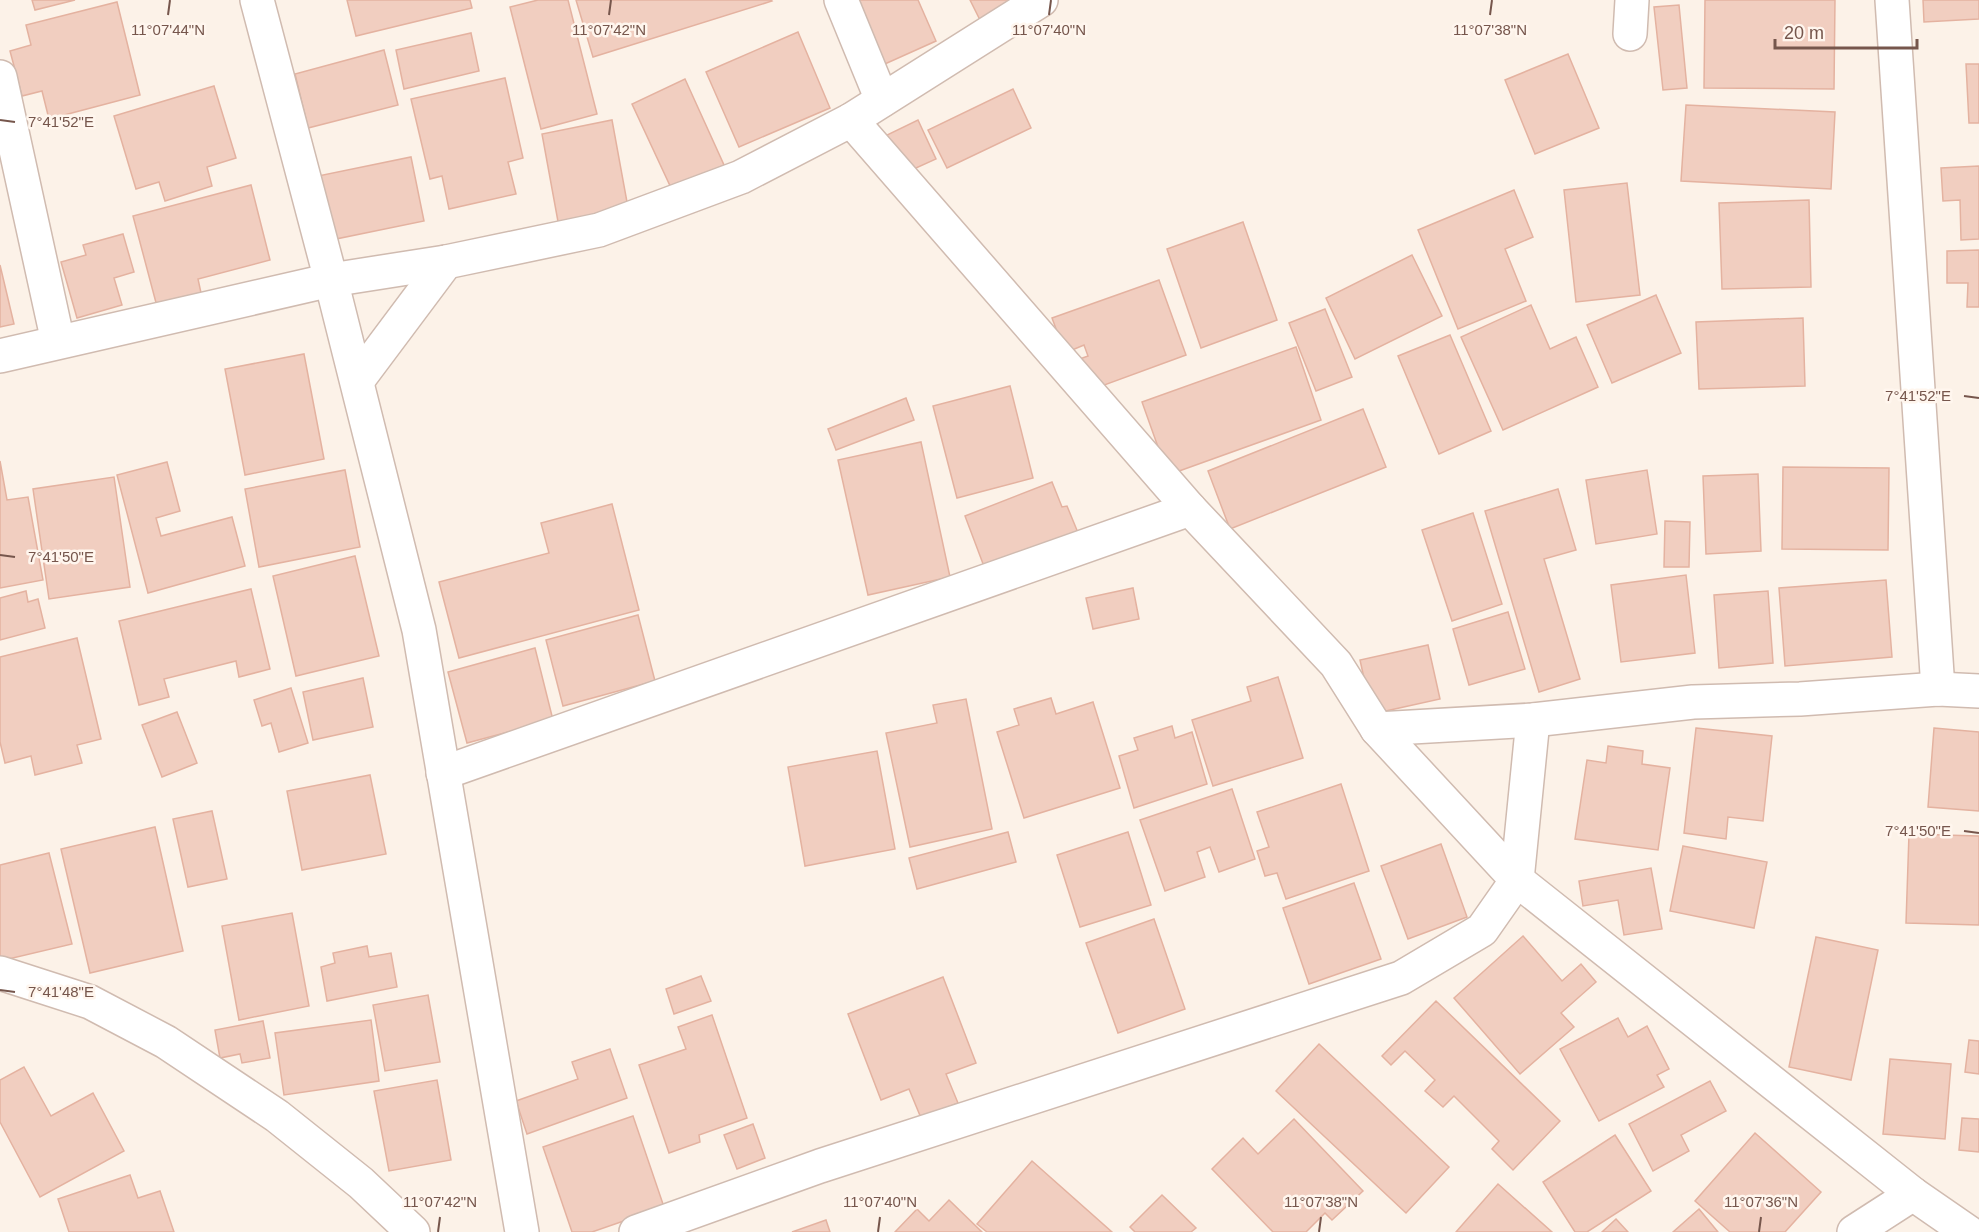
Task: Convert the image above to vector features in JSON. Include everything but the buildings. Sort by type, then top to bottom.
[{"type":"street","points":[[257,0],[357,381],[419,630],[522,1232]]},
{"type":"street","points":[[842,0],[882,100]]},
{"type":"street","points":[[0,356],[331,280],[446,262],[598,230],[741,177],[851,120],[1041,0]]},
{"type":"street","points":[[1630,34],[1632,0]]},
{"type":"street","points":[[1892,0],[1938,689]]},
{"type":"street","points":[[0,77],[58,342]]},
{"type":"street","points":[[851,120],[1190,509],[1336,664],[1377,729],[1516,880],[1913,1194],[1968,1232]]},
{"type":"street","points":[[357,381],[446,262]]},
{"type":"street","points":[[443,772],[1190,509]]},
{"type":"street","points":[[1377,729],[1533,720],[1693,702],[1800,699],[1938,689],[1979,691]]},
{"type":"street","points":[[636,1232],[820,1166],[1401,978],[1482,930],[1516,880],[1533,720]]},
{"type":"street","points":[[0,973],[90,1002],[166,1042],[277,1116],[361,1183],[413,1232]]},
{"type":"street","points":[[1854,1232],[1913,1194]]}]
